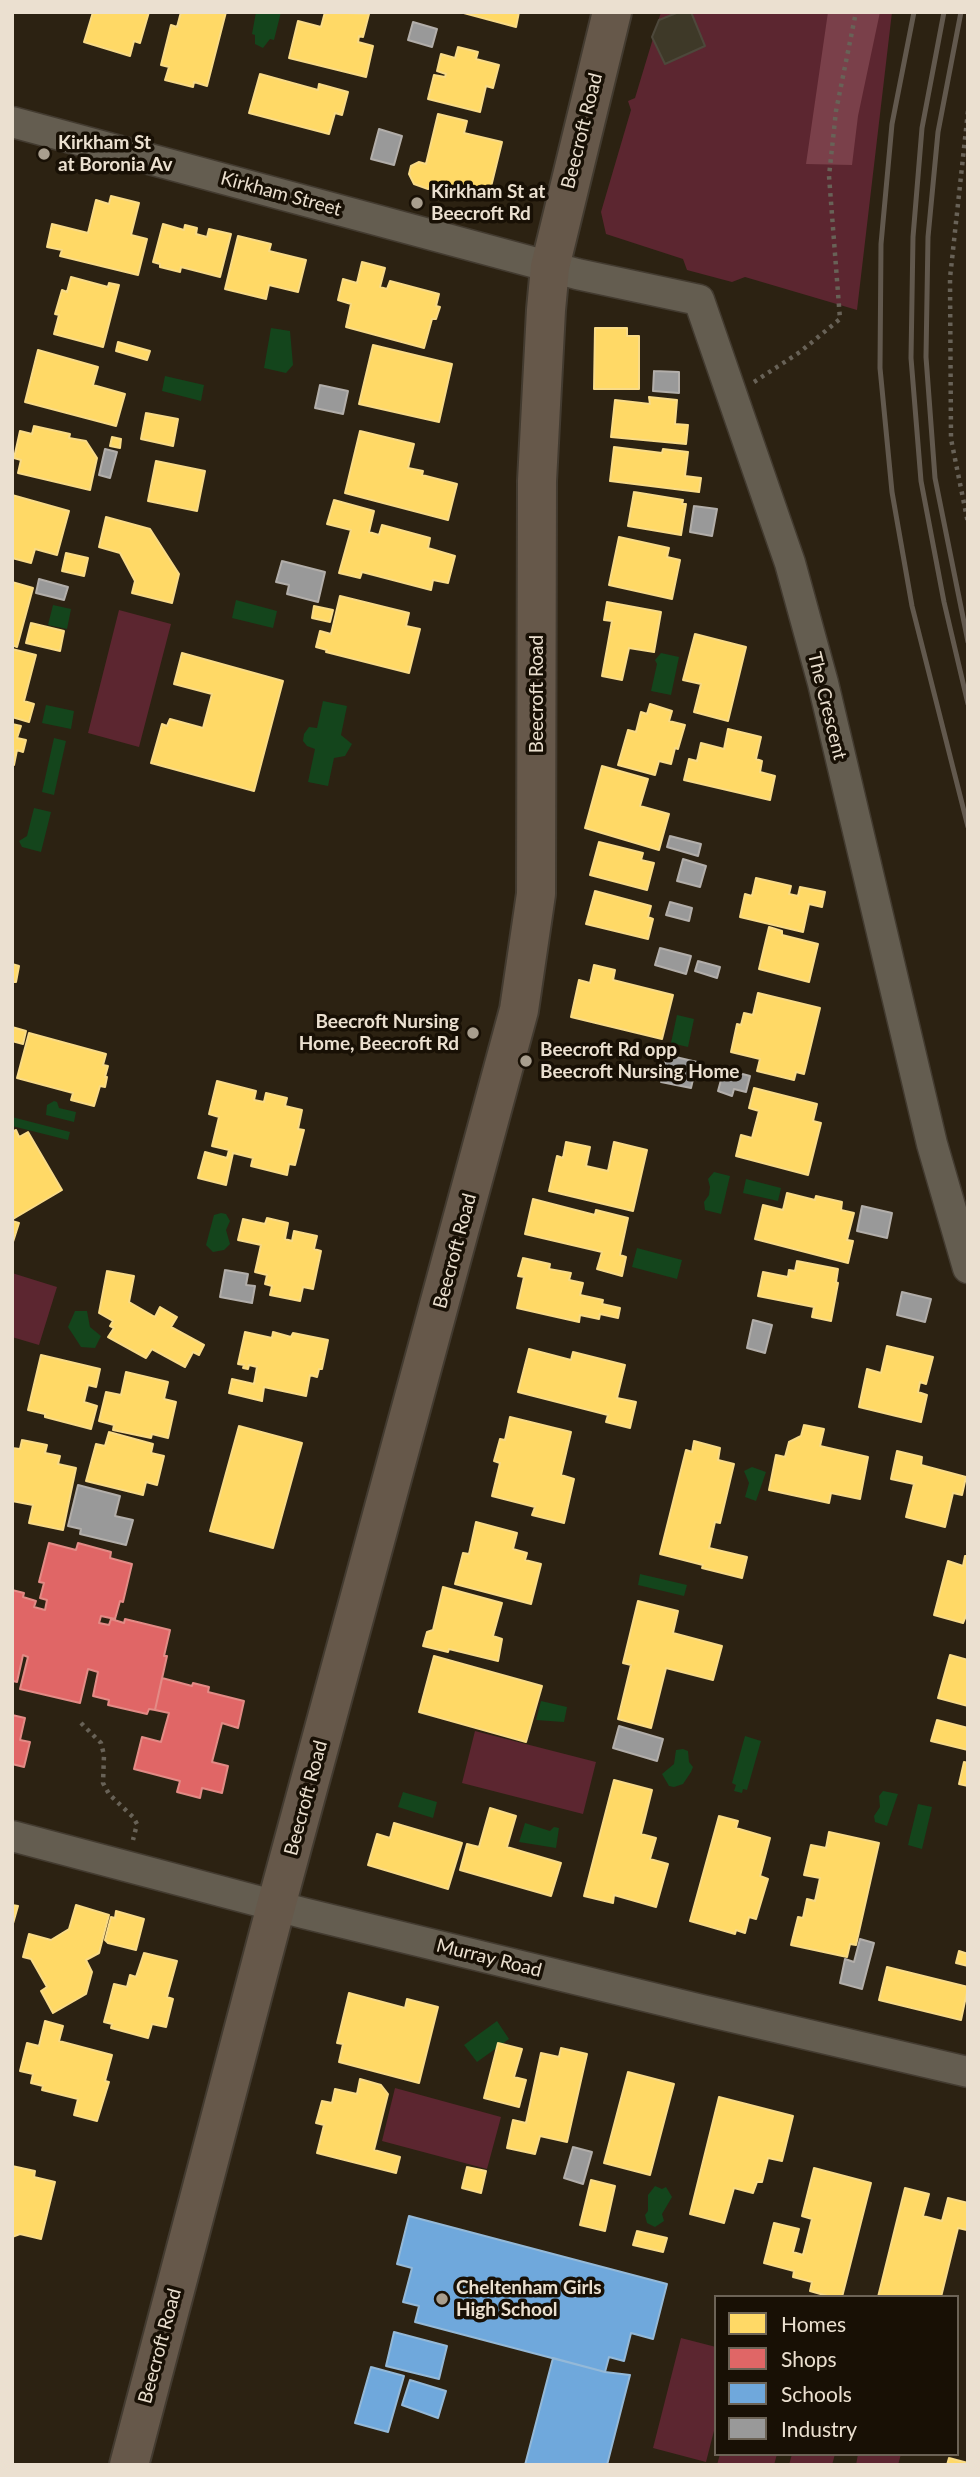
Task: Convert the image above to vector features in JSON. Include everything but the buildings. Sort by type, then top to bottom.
[{"type":"main road","name":"Beecroft Road","points":[[129,2465],[276,1906],[519,1010],[536,894],[537,481],[550,267],[612,12]]},
{"type":"street","name":"Kirkham Street","points":[[14,129],[550,267]]},
{"type":"street","name":"The Crescent","points":[[550,267],[699,300],[794,576],[826,697],[932,1144],[968,1268]]},
{"type":"street","name":"Murray Road","points":[[12,1836],[276,1906],[968,2072]]},
{"type":"path","points":[[733,396],[800,352],[840,319],[829,176],[835,111],[856,12]]},
{"type":"path","points":[[968,111],[950,278],[951,439],[968,523]]},
{"type":"path","points":[[81,1723],[101,1743],[104,1755],[103,1783],[109,1794],[137,1824],[127,1866]]},
{"type":"shaded area","points":[[256,12],[281,12],[274,40],[270,39],[263,48],[255,44],[255,35],[252,34]]},
{"type":"shaded area","points":[[661,12],[892,12],[857,310],[745,277],[732,282],[687,270],[683,259],[606,234],[601,212],[631,110],[628,101],[635,98]]},
{"type":"shaded area","points":[[828,12],[880,12],[858,116],[852,165],[806,164]]},
{"type":"shaded area","points":[[271,328],[290,331],[293,365],[286,373],[264,368]]},
{"type":"shaded area","points":[[165,376],[204,385],[201,401],[162,391]]},
{"type":"shaded area","points":[[236,600],[277,611],[273,628],[232,618]]},
{"type":"shaded area","points":[[53,605],[71,609],[67,629],[48,625]]},
{"type":"shaded area","points":[[119,610],[171,624],[139,747],[88,733]]},
{"type":"shaded area","points":[[661,653],[679,657],[671,695],[651,691],[657,664],[655,660]]},
{"type":"shaded area","points":[[323,701],[347,706],[341,735],[352,744],[345,756],[334,758],[328,786],[308,782],[315,749],[303,741],[309,727],[317,728]]},
{"type":"shaded area","points":[[46,705],[74,711],[71,729],[42,723]]},
{"type":"shaded area","points":[[54,738],[66,741],[54,795],[42,792]]},
{"type":"shaded area","points":[[34,808],[51,812],[41,852],[22,847],[19,841],[27,836]]},
{"type":"shaded area","points":[[677,1015],[694,1019],[688,1047],[671,1043]]},
{"type":"shaded area","points":[[54,1101],[59,1108],[76,1112],[74,1122],[46,1115],[47,1105]]},
{"type":"shaded area","points":[[12,1117],[70,1132],[68,1140],[12,1126]]},
{"type":"shaded area","points":[[714,1172],[730,1176],[721,1214],[705,1210],[704,1202],[710,1187],[708,1179]]},
{"type":"shaded area","points":[[746,1179],[781,1188],[778,1201],[743,1193]]},
{"type":"shaded area","points":[[226,1214],[230,1221],[226,1230],[230,1244],[224,1250],[213,1252],[206,1245],[214,1215]]},
{"type":"shaded area","points":[[637,1248],[682,1260],[677,1279],[632,1267]]},
{"type":"shaded area","points":[[12,1273],[57,1287],[39,1345],[12,1337]]},
{"type":"shaded area","points":[[75,1311],[87,1311],[90,1327],[101,1336],[95,1348],[81,1347],[68,1327]]},
{"type":"shaded area","points":[[752,1467],[766,1472],[756,1501],[745,1497],[749,1483],[744,1471]]},
{"type":"shaded area","points":[[640,1574],[687,1585],[684,1596],[638,1585]]},
{"type":"shaded area","points":[[541,1701],[567,1707],[564,1722],[536,1720]]},
{"type":"shaded area","points":[[475,1731],[596,1762],[583,1814],[462,1783]]},
{"type":"shaded area","points":[[745,1736],[761,1741],[747,1790],[743,1789],[742,1793],[734,1791],[736,1785],[732,1783]]},
{"type":"shaded area","points":[[676,1750],[688,1751],[689,1762],[693,1767],[683,1784],[669,1786],[662,1774],[674,1764]]},
{"type":"shaded area","points":[[883,1791],[898,1794],[887,1826],[875,1822],[874,1816],[880,1807],[879,1796]]},
{"type":"shaded area","points":[[403,1792],[437,1802],[433,1818],[398,1807]]},
{"type":"shaded area","points":[[918,1804],[932,1807],[922,1849],[908,1845]]},
{"type":"shaded area","points":[[525,1823],[550,1831],[554,1827],[559,1828],[556,1848],[519,1842]]},
{"type":"shaded area","points":[[497,2021],[509,2039],[477,2062],[464,2045]]},
{"type":"shaded area","points":[[395,2088],[501,2117],[487,2169],[382,2141]]},
{"type":"shaded area","points":[[655,2186],[662,2189],[666,2187],[672,2197],[662,2214],[664,2221],[655,2227],[647,2223],[645,2215],[648,2211],[648,2195]]},
{"type":"shaded area","points":[[681,2338],[714,2346],[714,2431],[706,2462],[653,2448]]},
{"type":"shaded area","points":[[719,2456],[776,2456],[774,2465],[717,2465]]},
{"type":"shaded area","points":[[791,2456],[834,2456],[832,2465],[789,2465]]},
{"type":"shaded area","points":[[858,2456],[900,2456],[898,2465],[856,2465]]},
{"type":"railway","points":[[914,12],[892,124],[881,244],[880,368],[892,492],[912,606],[968,827]]},
{"type":"railway","points":[[944,12],[922,128],[913,237],[911,358],[921,481],[944,602],[968,704]]},
{"type":"railway","points":[[961,12],[938,132],[928,237],[926,357],[935,478],[968,642]]},
{"type":"place","name":"Kirkham St at Boronia Av","points":[[44,154]]},
{"type":"place","name":"Kirkham St at Beecroft Rd","points":[[417,203]]},
{"type":"place","name":"Beecroft Nursing Home, Beecroft Rd","points":[[473,1033]]},
{"type":"place","name":"Beecroft Rd opp Beecroft Nursing Home","points":[[526,1061]]},
{"type":"place","name":"Cheltenham Girls High School","points":[[442,2299]]}]
